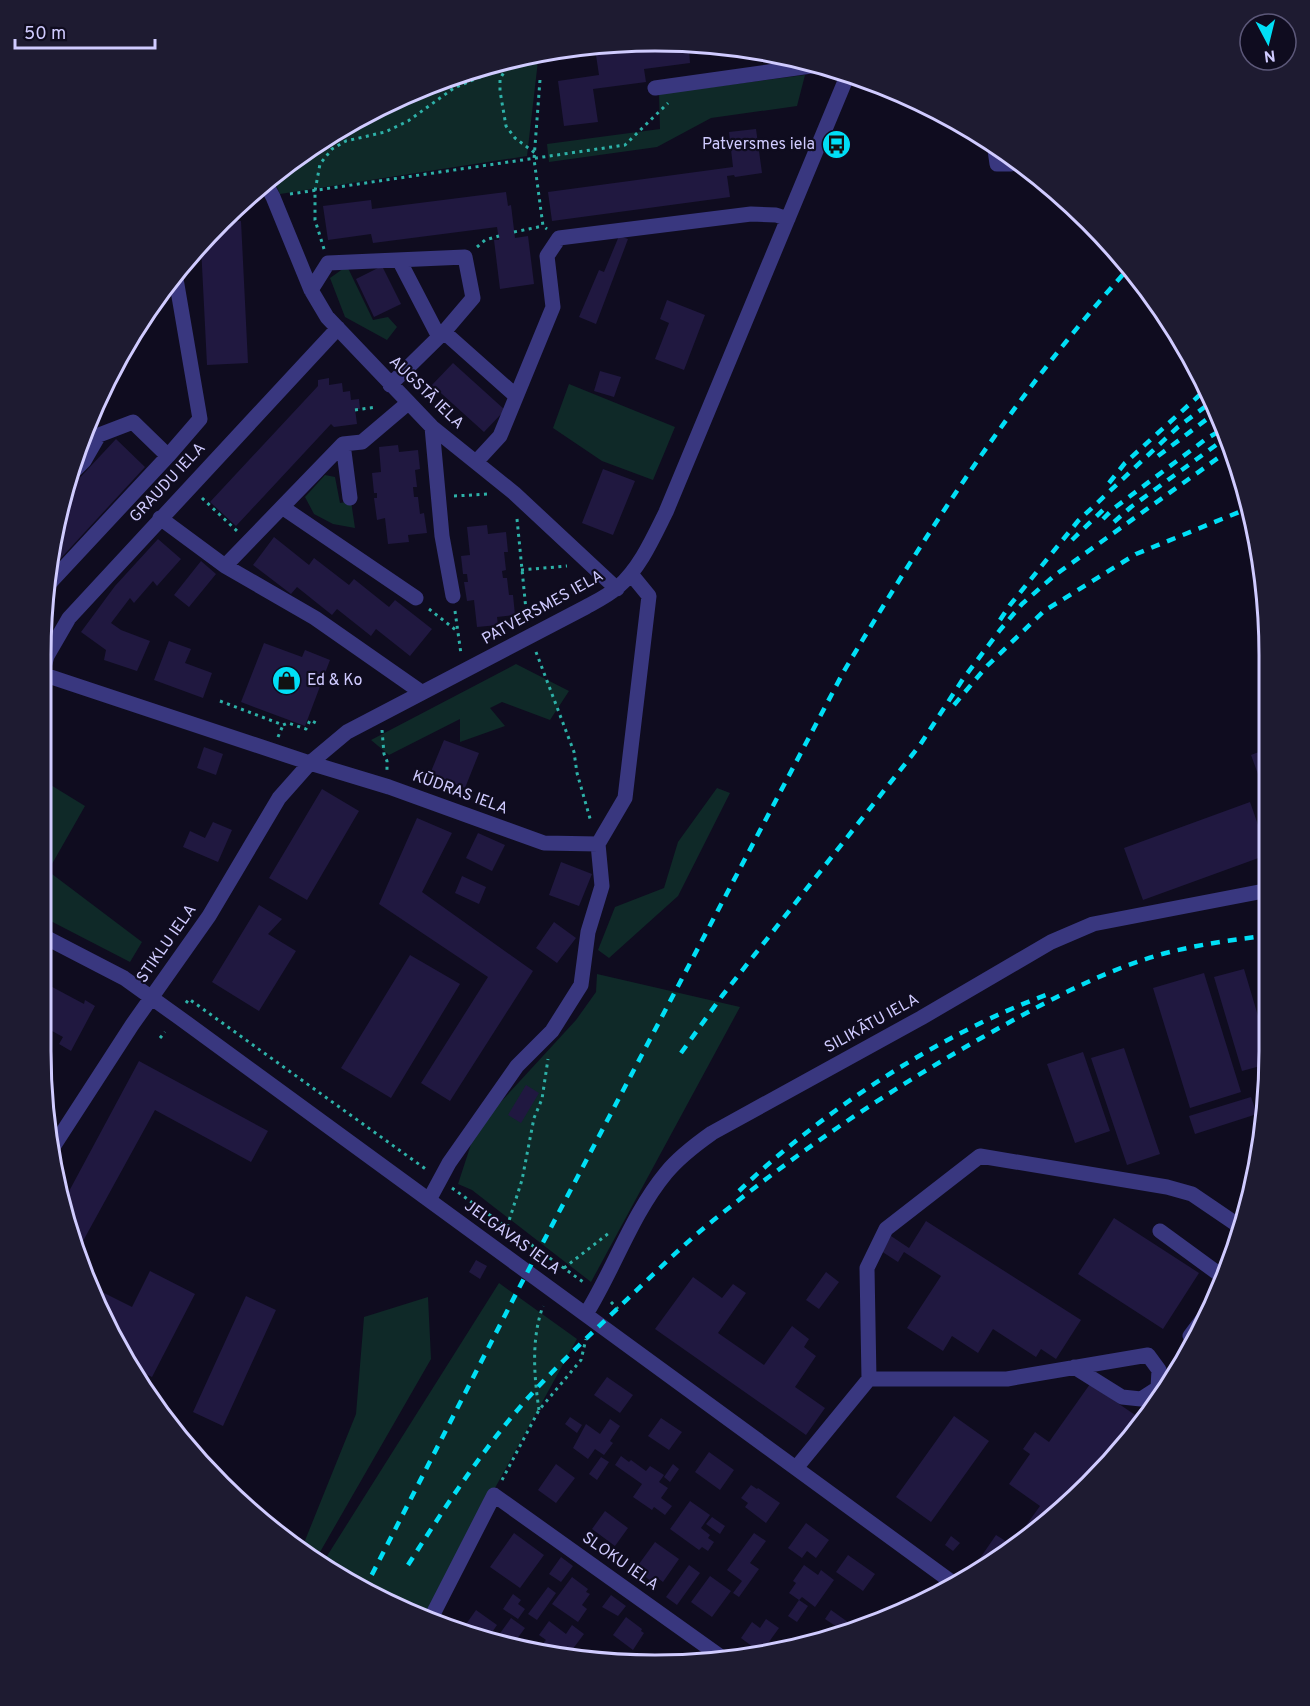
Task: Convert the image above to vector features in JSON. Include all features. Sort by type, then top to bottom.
[{"type":"street","points":[[655,88],[795,68]]},
{"type":"street","name":"PATVERSMES IELA","points":[[310,763],[347,732],[529,638],[617,589],[631,574],[666,512],[845,82]]},
{"type":"street","points":[[996,157],[997,164],[1006,164]]},
{"type":"street","name":"AUGSTĀ IELA","points":[[269,191],[311,290],[327,317],[432,427],[514,493],[617,589]]},
{"type":"street","points":[[476,462],[500,436],[554,307],[547,256],[559,238],[751,214],[776,215],[788,219]]},
{"type":"street","points":[[311,290],[328,263],[465,257],[473,298],[442,335],[390,385]]},
{"type":"street","points":[[399,260],[442,335],[516,396]]},
{"type":"street","points":[[56,576],[200,419],[177,286]]},
{"type":"street","name":"GRAUDU IELA","points":[[51,644],[69,618],[338,328]]},
{"type":"street","points":[[225,566],[343,444],[362,442],[408,403]]},
{"type":"street","points":[[83,462],[99,435],[133,422],[168,456]]},
{"type":"street","points":[[432,427],[442,536],[454,602]]},
{"type":"street","points":[[95,430],[99,435]]},
{"type":"street","points":[[343,444],[350,498]]},
{"type":"street","points":[[282,507],[416,598]]},
{"type":"street","points":[[160,518],[225,566],[315,618],[421,692]]},
{"type":"street","points":[[429,1200],[449,1163],[517,1066],[552,1031],[580,985],[588,932],[602,886],[598,844],[625,798],[649,597],[631,574]]},
{"type":"street","name":"KŪDRAS IELA","points":[[51,677],[389,787],[544,843],[598,844]]},
{"type":"street","name":"STIKLU IELA","points":[[58,1140],[150,998],[209,916],[279,798],[310,763]]},
{"type":"street","name":"SILIKĀTU IELA","points":[[586,1314],[606,1293],[644,1206],[666,1173],[688,1150],[712,1133],[921,1018],[1051,942],[1093,924],[1259,892]]},
{"type":"street","name":"JELGAVAS IELA","points":[[51,940],[124,978],[948,1579]]},
{"type":"street","points":[[796,1468],[868,1379],[867,1268],[886,1229],[980,1156],[1167,1187],[1192,1194],[1234,1222]]},
{"type":"street","points":[[1160,1231],[1217,1272]]},
{"type":"street","points":[[868,1379],[1007,1378],[1149,1355],[1159,1370],[1158,1385]]},
{"type":"street","points":[[1074,1367],[1122,1397],[1141,1399],[1155,1390]]},
{"type":"street","points":[[434,1613],[494,1495]]},
{"type":"street","name":"SLOKU IELA","points":[[494,1495],[714,1652]]},
{"type":"path","points":[[505,71],[500,80],[500,91],[506,126],[516,138],[535,153]]},
{"type":"path","points":[[328,263],[315,220],[315,191],[320,164],[332,149],[346,141],[385,132],[408,121],[454,88],[478,78]]},
{"type":"path","points":[[540,80],[534,159],[543,226],[559,238]]},
{"type":"path","points":[[273,197],[625,145],[688,83]]},
{"type":"path","points":[[514,232],[543,226]]},
{"type":"path","points":[[465,257],[484,240],[499,236]]},
{"type":"path","points":[[438,496],[514,493],[527,620]]},
{"type":"path","points":[[208,505],[249,542]]},
{"type":"path","points":[[521,570],[591,563]]},
{"type":"path","points":[[416,598],[458,632]]},
{"type":"path","points":[[454,602],[461,654]]},
{"type":"path","points":[[529,638],[565,724],[598,844]]},
{"type":"path","points":[[220,701],[283,725],[288,723],[306,729],[310,720],[316,723]]},
{"type":"path","points":[[381,713],[382,744],[387,761],[389,787]]},
{"type":"path","points":[[278,739],[283,725]]},
{"type":"path","points":[[189,999],[564,1268],[606,1293],[611,1303],[618,1309]]},
{"type":"path","points":[[507,1227],[522,1180],[534,1118],[542,1099],[552,1031]]},
{"type":"path","points":[[160,1038],[165,1032]]},
{"type":"path","points":[[564,1268],[617,1227]]},
{"type":"path","points":[[606,1293],[611,1303]]},
{"type":"path","points":[[539,1410],[535,1382],[536,1326],[543,1306]]},
{"type":"path","points":[[494,1495],[539,1410],[581,1360],[586,1339]]},
{"type":"green space","points":[[538,63],[527,156],[280,194],[276,185],[287,176],[319,153],[388,113],[461,83]]},
{"type":"green space","points":[[805,75],[797,106],[711,118],[657,147],[549,162],[547,144],[660,129],[659,94]]},
{"type":"green space","points":[[347,266],[373,320],[388,317],[397,327],[387,340],[345,317],[330,278]]},
{"type":"green space","points":[[569,384],[675,427],[653,480],[602,461],[553,428]]},
{"type":"green space","points":[[325,475],[335,477],[340,503],[351,501],[355,528],[333,524],[314,514],[305,497]]},
{"type":"green space","points":[[516,664],[569,691],[550,720],[502,702],[490,708],[505,726],[460,742],[460,719],[389,755],[371,740]]},
{"type":"green space","points":[[51,785],[85,806],[51,866]]},
{"type":"green space","points":[[717,788],[730,793],[678,896],[609,958],[598,950],[615,907],[664,888],[678,842]]},
{"type":"green space","points":[[51,873],[142,942],[130,962],[51,921]]},
{"type":"green space","points":[[597,974],[740,1007],[591,1282],[472,1190],[458,1184],[476,1129],[576,1020],[596,992]]},
{"type":"green space","points":[[499,1283],[577,1339],[428,1610],[388,1593],[326,1557]]},
{"type":"green space","points":[[428,1297],[431,1359],[319,1553],[304,1542],[356,1414],[364,1317]]},
{"type":"building","points":[[618,52],[689,52],[690,63],[644,69],[646,82],[593,89],[598,122],[564,126],[558,81],[599,75],[596,55]]},
{"type":"building","points":[[756,129],[762,173],[727,176],[730,197],[552,221],[548,192],[733,167],[729,132]]},
{"type":"building","points":[[506,192],[508,206],[511,205],[515,238],[528,236],[534,284],[500,289],[494,240],[499,240],[497,227],[373,243],[371,234],[328,240],[323,206],[371,200],[372,209]]},
{"type":"building","points":[[235,221],[241,221],[248,363],[207,365],[202,256]]},
{"type":"building","points":[[619,236],[628,239],[596,324],[579,317],[599,270],[604,272]]},
{"type":"building","points":[[382,266],[401,304],[374,317],[356,279]]},
{"type":"building","points":[[667,300],[705,315],[684,370],[655,359],[669,323],[660,319]]},
{"type":"building","points":[[453,363],[505,410],[484,432],[432,385]]},
{"type":"building","points":[[600,371],[621,377],[614,397],[594,391]]},
{"type":"building","points":[[329,378],[329,385],[342,383],[343,392],[350,391],[351,400],[359,399],[360,409],[355,409],[357,424],[334,427],[331,424],[236,526],[210,502],[318,386],[318,380]]},
{"type":"building","points":[[116,439],[145,467],[59,560],[63,537],[77,480]]},
{"type":"building","points":[[398,445],[399,452],[418,450],[420,469],[415,470],[417,487],[413,487],[414,497],[418,497],[420,514],[424,513],[427,533],[408,535],[409,542],[388,544],[385,518],[377,520],[374,498],[377,498],[377,493],[374,493],[372,473],[381,472],[379,447]]},
{"type":"building","points":[[603,469],[635,481],[613,535],[582,523]]},
{"type":"building","points":[[487,525],[488,534],[506,532],[508,552],[504,552],[506,570],[502,571],[503,578],[507,578],[509,595],[513,595],[515,615],[497,617],[498,625],[477,627],[474,600],[467,601],[464,582],[468,582],[467,574],[463,574],[461,556],[470,555],[467,527]]},
{"type":"building","points":[[274,537],[309,565],[314,558],[349,585],[354,579],[389,607],[395,600],[432,629],[410,656],[376,629],[371,636],[337,609],[332,615],[297,587],[291,594],[253,565]]},
{"type":"building","points":[[158,539],[181,559],[157,586],[153,581],[134,603],[130,598],[111,623],[121,630],[150,641],[137,671],[104,660],[106,650],[81,632],[115,586]]},
{"type":"building","points":[[201,561],[216,574],[189,607],[174,595]]},
{"type":"building","points":[[169,641],[191,649],[185,663],[212,673],[203,698],[154,680]]},
{"type":"building","name":"Ed & Ko","points":[[264,643],[302,657],[305,650],[330,660],[305,726],[241,702]]},
{"type":"building","points":[[444,740],[479,753],[465,788],[430,774]]},
{"type":"building","points":[[204,747],[223,754],[216,775],[197,768]]},
{"type":"building","points":[[1259,752],[1259,777],[1251,755]]},
{"type":"building","points":[[322,789],[359,811],[307,900],[269,878]]},
{"type":"building","points":[[1250,802],[1259,828],[1259,858],[1143,900],[1124,848]]},
{"type":"building","points":[[417,818],[452,833],[422,892],[533,971],[450,1101],[421,1083],[488,977],[379,904]]},
{"type":"building","points":[[213,822],[232,830],[218,862],[183,847],[190,831],[205,838]]},
{"type":"building","points":[[478,833],[505,845],[492,871],[466,858]]},
{"type":"building","points":[[561,862],[592,874],[579,906],[549,895]]},
{"type":"building","points":[[462,876],[486,887],[479,904],[455,893]]},
{"type":"building","points":[[259,905],[282,919],[268,934],[296,951],[259,1011],[212,982]]},
{"type":"building","points":[[554,922],[576,938],[557,963],[536,948]]},
{"type":"building","points":[[410,955],[460,984],[391,1098],[341,1068]]},
{"type":"building","points":[[1244,969],[1259,1019],[1259,1066],[1242,1071],[1214,977]]},
{"type":"building","points":[[1204,973],[1241,1092],[1190,1108],[1153,988]]},
{"type":"building","points":[[51,986],[84,1004],[85,1000],[95,1006],[71,1051],[59,1044],[63,1037],[51,1030]]},
{"type":"building","points":[[1124,1048],[1160,1154],[1127,1165],[1091,1058]]},
{"type":"building","points":[[1083,1052],[1110,1131],[1075,1143],[1047,1064]]},
{"type":"building","points":[[139,1061],[268,1131],[251,1162],[155,1110],[83,1241],[68,1192]]},
{"type":"building","points":[[526,1085],[539,1093],[521,1123],[508,1115]]},
{"type":"building","points":[[1251,1097],[1256,1111],[1256,1114],[1195,1134],[1189,1116]]},
{"type":"building","points":[[1114,1218],[1199,1273],[1163,1329],[1078,1274]]},
{"type":"building","points":[[926,1221],[1081,1320],[1056,1359],[1041,1349],[1036,1357],[993,1329],[978,1353],[952,1336],[943,1351],[907,1328],[941,1276],[904,1252],[898,1262],[881,1251],[891,1236],[909,1248]]},
{"type":"building","points":[[476,1260],[487,1266],[480,1279],[469,1272]]},
{"type":"building","points":[[150,1271],[195,1294],[152,1377],[145,1373],[132,1353],[101,1292],[132,1307]]},
{"type":"building","points":[[826,1272],[839,1282],[819,1309],[806,1300]]},
{"type":"building","points":[[693,1277],[722,1298],[733,1284],[746,1293],[718,1333],[764,1365],[792,1326],[809,1339],[804,1347],[816,1356],[795,1387],[825,1408],[806,1435],[655,1329]]},
{"type":"building","points":[[246,1296],[276,1310],[223,1426],[193,1412]]},
{"type":"building","points":[[607,1377],[633,1395],[620,1413],[594,1395]]},
{"type":"building","points":[[1090,1384],[1136,1416],[1082,1478],[1023,1530],[1040,1506],[1009,1484],[1030,1454],[1023,1449],[1035,1432],[1049,1442]]},
{"type":"building","points":[[954,1416],[989,1441],[931,1522],[896,1497]]},
{"type":"building","points":[[570,1417],[582,1425],[577,1433],[565,1424]]},
{"type":"building","points":[[661,1418],[682,1432],[669,1450],[648,1436]]},
{"type":"building","points":[[610,1419],[620,1426],[610,1441],[613,1443],[604,1455],[595,1449],[588,1459],[573,1448],[586,1424],[600,1434]]},
{"type":"building","points":[[709,1452],[734,1470],[720,1490],[695,1472]]},
{"type":"building","points":[[621,1456],[646,1471],[650,1466],[664,1475],[659,1482],[668,1488],[661,1498],[672,1506],[665,1515],[654,1507],[652,1510],[633,1497],[642,1484],[615,1465]]},
{"type":"building","points":[[601,1457],[609,1462],[597,1480],[589,1474]]},
{"type":"building","points":[[556,1464],[575,1478],[556,1503],[538,1490]]},
{"type":"building","points":[[673,1464],[679,1469],[670,1482],[664,1477]]},
{"type":"building","points":[[751,1485],[780,1503],[766,1523],[745,1507],[748,1503],[741,1498]]},
{"type":"building","points":[[690,1501],[710,1515],[701,1528],[710,1535],[708,1538],[714,1542],[708,1551],[702,1547],[699,1550],[670,1529]]},
{"type":"building","points":[[605,1511],[628,1528],[615,1546],[592,1529]]},
{"type":"building","points":[[712,1517],[725,1526],[720,1534],[706,1524]]},
{"type":"building","points":[[806,1523],[829,1540],[816,1558],[807,1551],[802,1558],[788,1548]]},
{"type":"building","points":[[514,1533],[544,1555],[520,1588],[490,1567]]},
{"type":"building","points":[[754,1533],[766,1541],[750,1563],[759,1569],[739,1597],[733,1593],[742,1581],[727,1570]]},
{"type":"building","points":[[996,1535],[1007,1542],[978,1561]]},
{"type":"building","points":[[951,1536],[960,1543],[953,1551],[945,1545]]},
{"type":"building","points":[[655,1542],[679,1559],[663,1582],[655,1576],[651,1581],[643,1575],[646,1570],[639,1564]]},
{"type":"building","points":[[848,1555],[875,1574],[863,1591],[836,1572]]},
{"type":"building","points":[[561,1557],[573,1566],[561,1582],[549,1574]]},
{"type":"building","points":[[689,1565],[700,1573],[677,1605],[666,1597]]},
{"type":"building","points":[[804,1565],[818,1575],[821,1570],[834,1580],[815,1607],[802,1597],[799,1600],[789,1593],[796,1583],[793,1581]]},
{"type":"building","points":[[710,1576],[731,1591],[712,1617],[691,1602]]},
{"type":"building","points":[[572,1577],[588,1589],[586,1592],[590,1594],[582,1605],[587,1609],[578,1622],[552,1604]]},
{"type":"building","points":[[548,1587],[556,1593],[537,1620],[528,1614]]},
{"type":"building","points":[[513,1594],[521,1600],[518,1604],[525,1609],[518,1619],[503,1609]]},
{"type":"building","points":[[611,1595],[626,1606],[618,1616],[602,1607]]},
{"type":"building","points":[[799,1600],[808,1606],[797,1622],[788,1616]]},
{"type":"building","points":[[476,1610],[497,1625],[492,1632],[466,1624]]},
{"type":"building","points":[[831,1610],[849,1623],[836,1627],[825,1619]]},
{"type":"building","points":[[626,1617],[644,1633],[633,1650],[613,1635]]},
{"type":"building","points":[[511,1618],[525,1628],[517,1638],[499,1634]]},
{"type":"building","points":[[766,1619],[779,1628],[767,1644],[753,1647],[741,1638],[752,1622],[760,1628]]},
{"type":"building","points":[[549,1621],[566,1634],[572,1625],[584,1634],[572,1649],[543,1644],[546,1640],[539,1635]]},
{"type":"railway","points":[[368,1582],[519,1288],[844,671],[908,566],[976,462],[1049,363],[1123,274]]},
{"type":"railway","points":[[1109,483],[1125,463],[1200,395]]},
{"type":"railway","points":[[1000,620],[1078,521],[1178,427],[1205,407]]},
{"type":"railway","points":[[1158,456],[1210,417]]},
{"type":"railway","points":[[1103,519],[1113,509],[1216,433]]},
{"type":"railway","points":[[1114,522],[1220,442]]},
{"type":"railway","points":[[681,1053],[722,996],[920,745],[963,679],[1022,604],[1055,575],[1224,454]]},
{"type":"railway","points":[[1072,540],[1106,507]]},
{"type":"railway","points":[[954,705],[987,666],[1044,611],[1136,554],[1241,511]]},
{"type":"railway","points":[[408,1565],[484,1452],[537,1388],[681,1248],[783,1166],[848,1120],[915,1077],[1070,990],[1115,970],[1162,954],[1213,943],[1259,937]]},
{"type":"railway","points":[[739,1191],[807,1132],[883,1078],[964,1031],[1046,995]]},
{"type":"place","name":"Patversmes iela","points":[[836,145]]},
{"type":"place","name":"Ed & Ko","points":[[286,681]]}]
